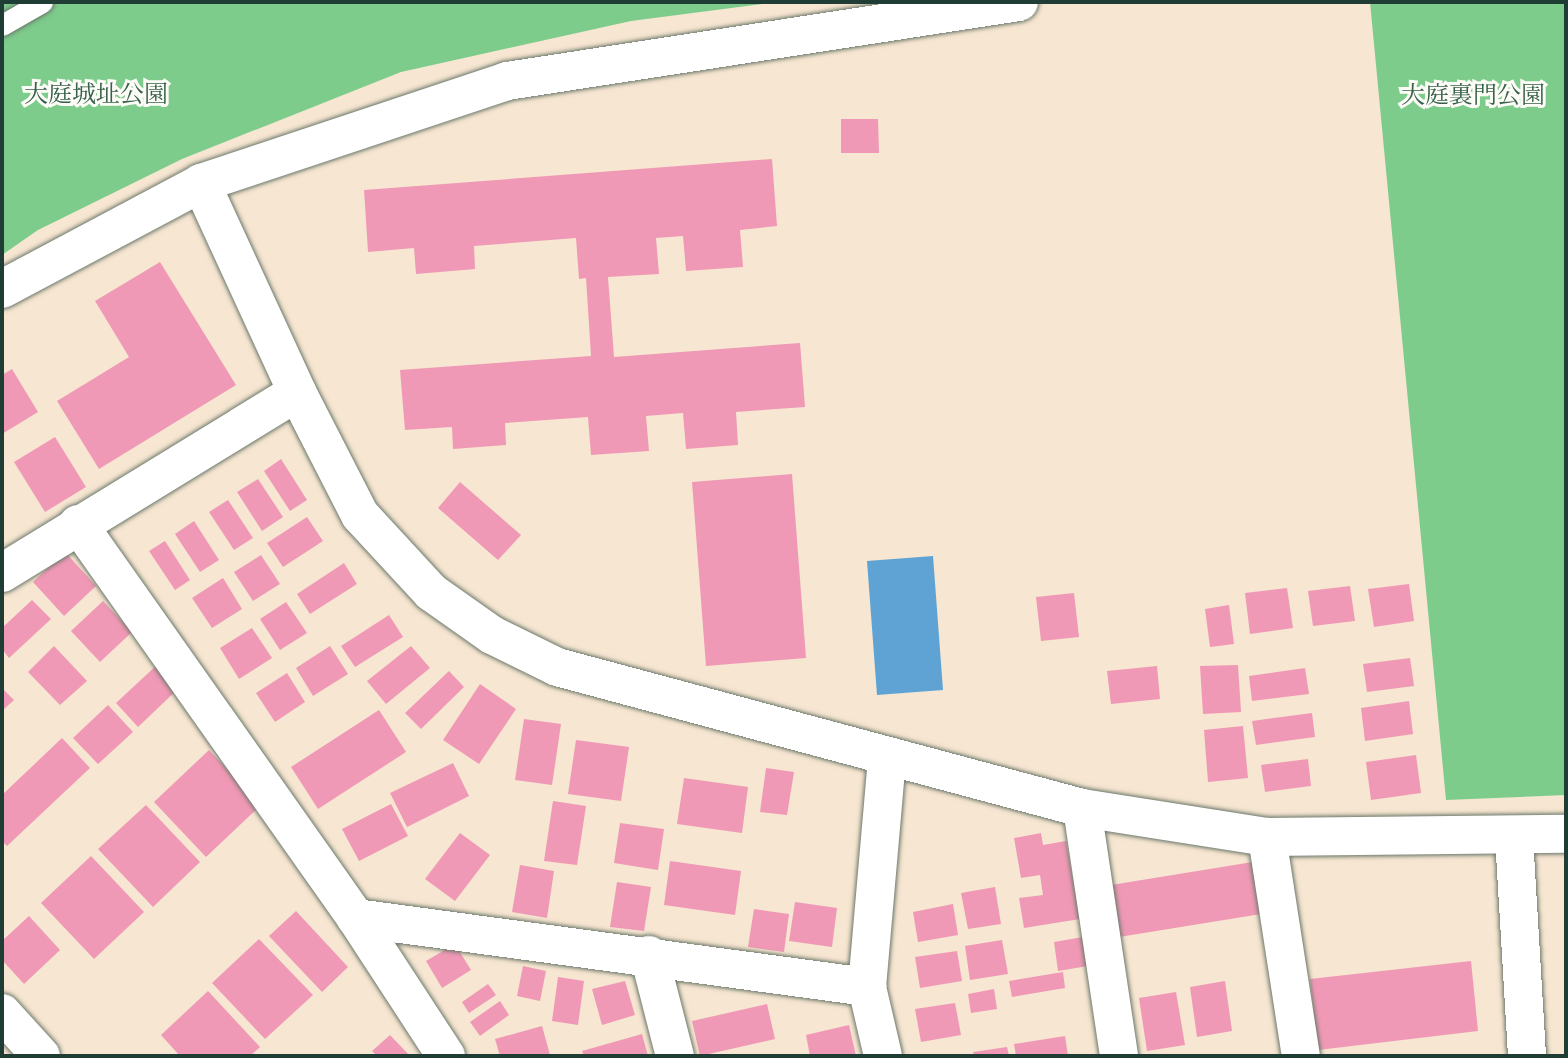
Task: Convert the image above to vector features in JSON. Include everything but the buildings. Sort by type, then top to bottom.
[{"type":"street","points":[[2,289],[201,183],[507,81],[1019,2]]},
{"type":"street","points":[[201,183],[297,391],[360,515],[430,592],[492,635],[557,667],[887,758],[1082,808],[1267,836],[1514,837],[1566,834]]},
{"type":"street","points":[[2,573],[297,391]]},
{"type":"street","points":[[78,524],[356,918],[446,1056]]},
{"type":"street","points":[[883,1056],[867,987],[887,758]]},
{"type":"street","points":[[1082,808],[1119,1056]]},
{"type":"street","points":[[1267,836],[1301,1056]]},
{"type":"street","points":[[1514,837],[1527,1056]]},
{"type":"street","points":[[356,918],[649,955],[867,987]]},
{"type":"street","points":[[649,955],[675,1056]]},
{"type":"street","points":[[2,1013],[41,1056]]},
{"type":"lane","points":[[2,25],[41,2]]},
{"type":"green space","name":"大庭城址公園","points":[[2,2],[778,2],[631,21],[401,72],[182,159],[38,230],[2,255]]},
{"type":"green space","name":"大庭裏門公園","points":[[1370,2],[1566,2],[1566,795],[1446,800]]},
{"type":"water","points":[[933,556],[943,690],[877,695],[867,561]]}]
